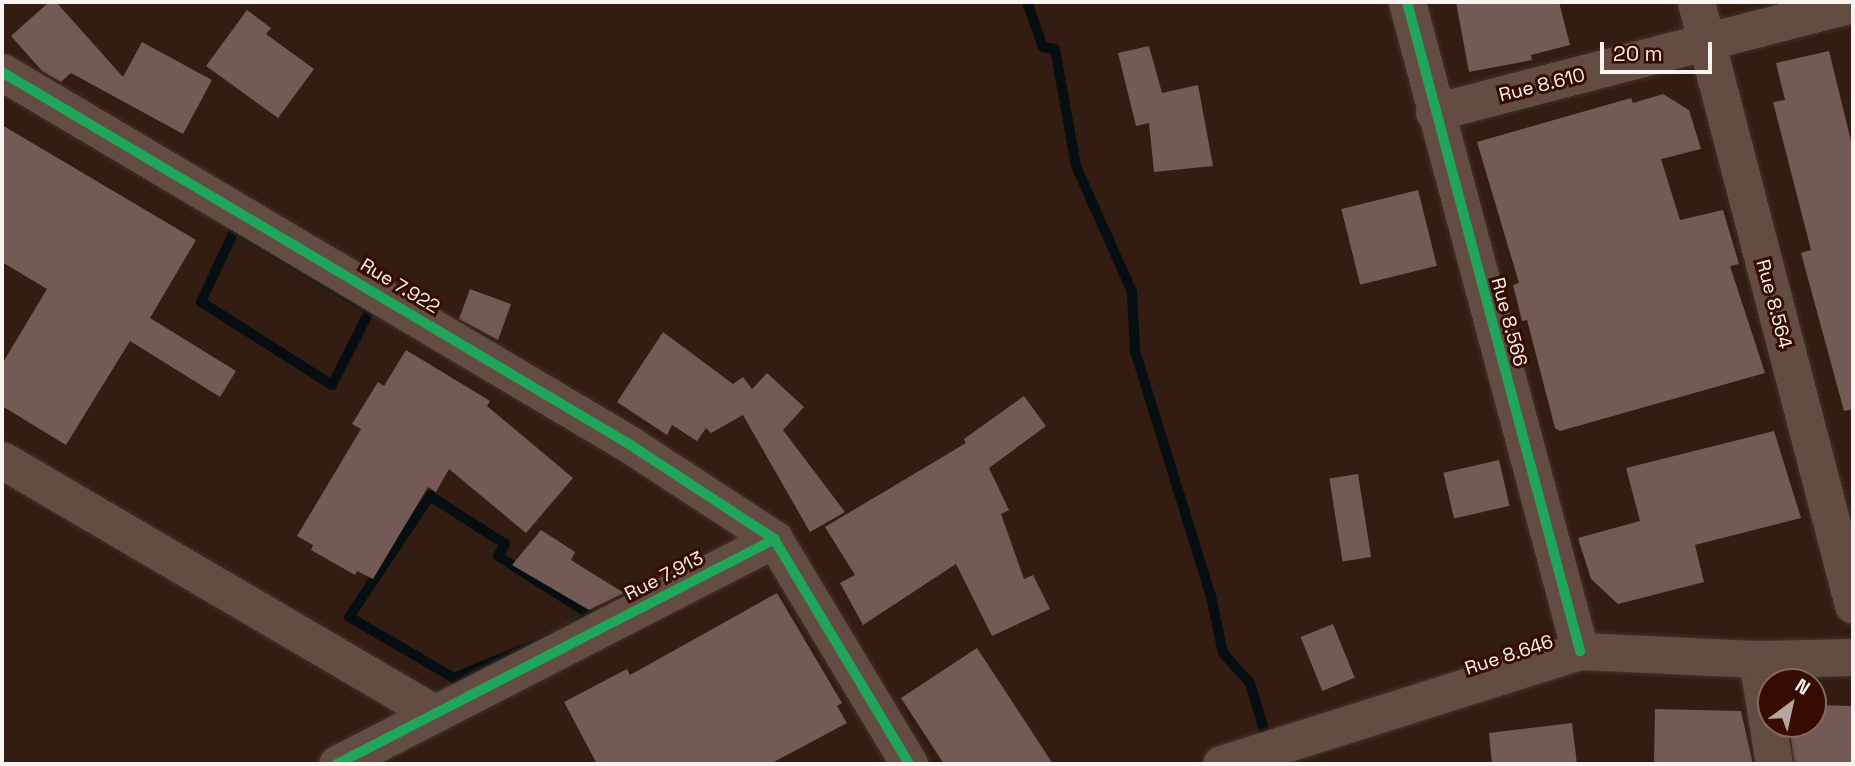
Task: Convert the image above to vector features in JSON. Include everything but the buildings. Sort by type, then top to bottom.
[{"type":"street","name":"Rue 8.566","points":[[1407,2],[1434,112],[1580,651]]},
{"type":"street","name":"Rue 8.564","points":[[1696,2],[1853,606]]},
{"type":"street","name":"Rue 8.610","points":[[1434,112],[1853,4]]},
{"type":"street","name":"Rue 7.922","points":[[2,72],[629,443],[774,539]]},
{"type":"street","points":[[2,460],[434,713]]},
{"type":"street","name":"Rue 7.913","points":[[337,764],[774,539]]},
{"type":"street","points":[[774,539],[909,764]]},
{"type":"street","name":"Rue 8.646","points":[[1221,764],[1308,734],[1580,651],[1757,659],[1853,657]]},
{"type":"street","points":[[1757,659],[1774,764]]},
{"type":"waterway","points":[[1027,2],[1043,47],[1055,49],[1076,166],[1132,292],[1135,351],[1211,596],[1223,653],[1250,683],[1268,743]]},
{"type":"waterway","points":[[235,229],[370,310],[332,385],[201,302],[235,229]]},
{"type":"waterway","points":[[430,496],[505,544],[498,556],[591,615],[560,634],[454,678],[349,617],[430,496]]},
{"type":"cycle path","points":[[1407,2],[1580,651]]},
{"type":"cycle path","points":[[2,72],[629,444],[774,539]]},
{"type":"cycle path","points":[[337,764],[774,539],[909,764]]}]
